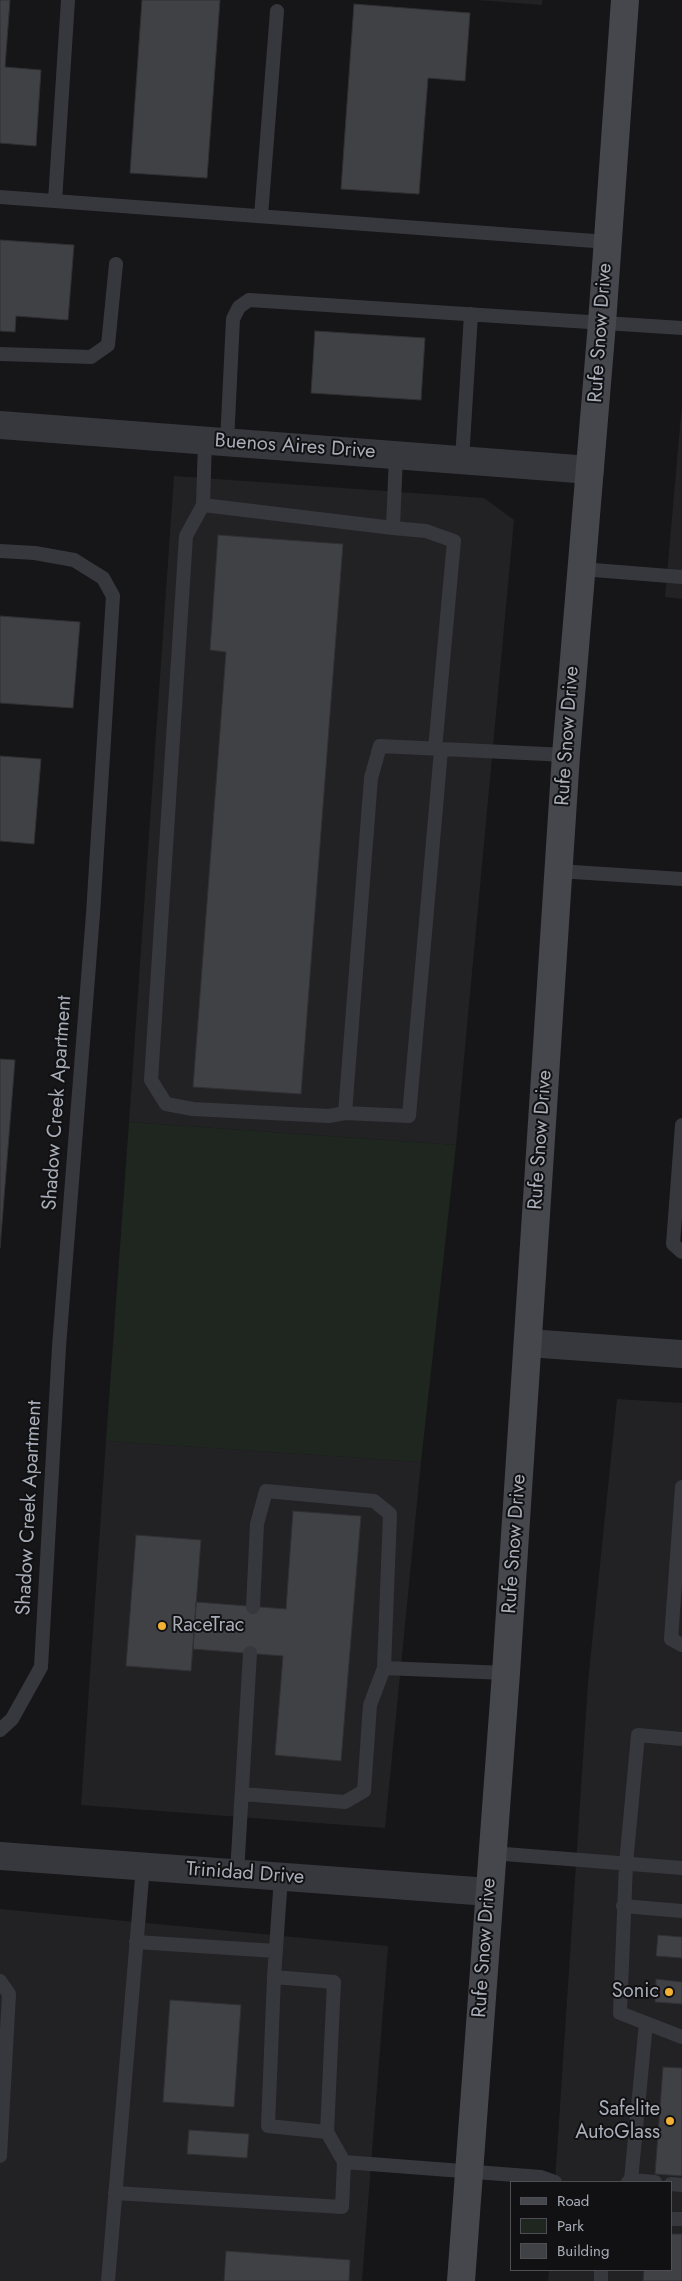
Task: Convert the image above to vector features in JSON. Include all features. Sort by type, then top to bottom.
[{"type":"main road","name":"Rufe Snow Drive","points":[[461,2281],[506,1673],[566,756],[602,323],[624,0]]},
{"type":"street","name":"Buenos Aires Drive","points":[[0,425],[590,470]]},
{"type":"street","points":[[528,1343],[682,1354]]},
{"type":"street","name":"Trinidad Drive","points":[[0,1856],[489,1892]]},
{"type":"lane","points":[[55,201],[68,0]]},
{"type":"lane","points":[[261,216],[278,11]]},
{"type":"lane","points":[[0,197],[608,242]]},
{"type":"lane","points":[[0,354],[90,357],[108,344],[116,264]]},
{"type":"lane","points":[[203,505],[426,531],[454,541],[409,1116],[345,1113],[329,1116],[193,1109],[166,1104],[151,1080],[186,536],[203,505],[216,441],[234,319],[238,307],[249,300],[682,328]]},
{"type":"lane","points":[[462,460],[471,314]]},
{"type":"lane","points":[[393,528],[396,455]]},
{"type":"lane","name":"Shadow Creek Apartment","points":[[0,550],[35,553],[74,560],[103,578],[113,596],[93,914],[59,1346],[41,1666],[12,1719],[0,1730]]},
{"type":"lane","points":[[581,569],[682,576]]},
{"type":"lane","points":[[345,1113],[371,778],[380,746],[566,756]]},
{"type":"lane","points":[[558,871],[682,879]]},
{"type":"lane","points":[[682,1124],[673,1244],[682,1252]]},
{"type":"lane","points":[[682,1487],[671,1639],[682,1645]]},
{"type":"lane","points":[[242,1794],[345,1802],[364,1790],[370,1705],[384,1668],[390,1514],[374,1501],[266,1491],[257,1524],[253,1607]]},
{"type":"lane","points":[[237,1873],[250,1654]]},
{"type":"lane","points":[[384,1668],[506,1673]]},
{"type":"lane","points":[[682,1739],[638,1735],[623,1906],[620,2013],[682,2036]]},
{"type":"lane","points":[[492,1853],[682,1868]]},
{"type":"lane","points":[[108,2281],[143,1866]]},
{"type":"lane","points":[[281,1877],[274,1977],[268,2126],[327,2132]]},
{"type":"lane","points":[[623,1906],[682,1911]]},
{"type":"lane","points":[[136,1942],[276,1951]]},
{"type":"lane","points":[[115,2193],[342,2207],[344,2162],[327,2132],[334,1982],[274,1977]]},
{"type":"lane","points":[[0,1981],[9,1994],[0,2156]]},
{"type":"lane","points":[[630,2181],[646,2023]]},
{"type":"lane","points":[[344,2162],[469,2170],[541,2177],[552,2181]]},
{"type":"shaded area","points":[[477,0],[542,0],[542,5]]},
{"type":"shaded area","points":[[682,404],[682,599],[665,597]]},
{"type":"shaded area","points":[[174,476],[484,498],[514,520],[456,1145],[129,1122]]},
{"type":"shaded area","points":[[617,1399],[682,1403],[682,2281],[548,2281],[549,2271],[672,2271],[672,2181],[555,2181],[588,1682]]},
{"type":"shaded area","points":[[106,1441],[421,1462],[385,1828],[81,1805]]},
{"type":"shaded area","points":[[0,1909],[388,1946],[362,2281],[0,2281]]},
{"type":"green space","points":[[129,1122],[456,1145],[421,1462],[106,1441]]},
{"type":"building","points":[[0,0],[10,0],[5,67],[41,70],[36,146],[0,143]]},
{"type":"building","points":[[142,0],[220,0],[207,178],[130,173]]},
{"type":"building","points":[[354,4],[470,13],[465,81],[428,78],[419,194],[341,189]]},
{"type":"building","points":[[0,240],[74,245],[68,320],[16,316],[15,332],[0,331]]},
{"type":"building","points":[[315,331],[425,338],[421,400],[311,393]]},
{"type":"building","points":[[218,535],[343,544],[301,1094],[193,1087],[226,652],[210,650]]},
{"type":"building","points":[[0,616],[80,622],[73,708],[0,703]]},
{"type":"building","points":[[0,756],[41,759],[34,844],[0,841]]},
{"type":"building","points":[[0,1059],[15,1060],[0,1248]]},
{"type":"building","name":"RaceTrac","points":[[293,1511],[361,1516],[341,1761],[275,1755],[283,1656],[193,1649],[196,1602],[286,1609]]},
{"type":"building","name":"RaceTrac","points":[[136,1535],[201,1540],[191,1671],[126,1666]]},
{"type":"building","name":"Sonic","points":[[658,1935],[682,1937],[682,1958],[656,1956]]},
{"type":"building","name":"Sonic","points":[[656,1979],[682,1982],[682,2004],[655,2002]]},
{"type":"building","points":[[170,2000],[241,2005],[234,2107],[163,2102]]},
{"type":"building","name":"Safelite AutoGlass","points":[[663,2067],[682,2068],[682,2176],[655,2174]]},
{"type":"building","points":[[189,2130],[249,2134],[247,2158],[187,2154]]},
{"type":"building","points":[[672,2234],[682,2234],[682,2281],[643,2281],[644,2271],[672,2271]]},
{"type":"building","points":[[226,2251],[350,2260],[349,2281],[224,2281]]},
{"type":"place","name":"RaceTrac","points":[[162,1626]]},
{"type":"place","name":"Sonic","points":[[669,1992]]},
{"type":"place","name":"Safelite AutoGlass","points":[[670,2121]]}]
